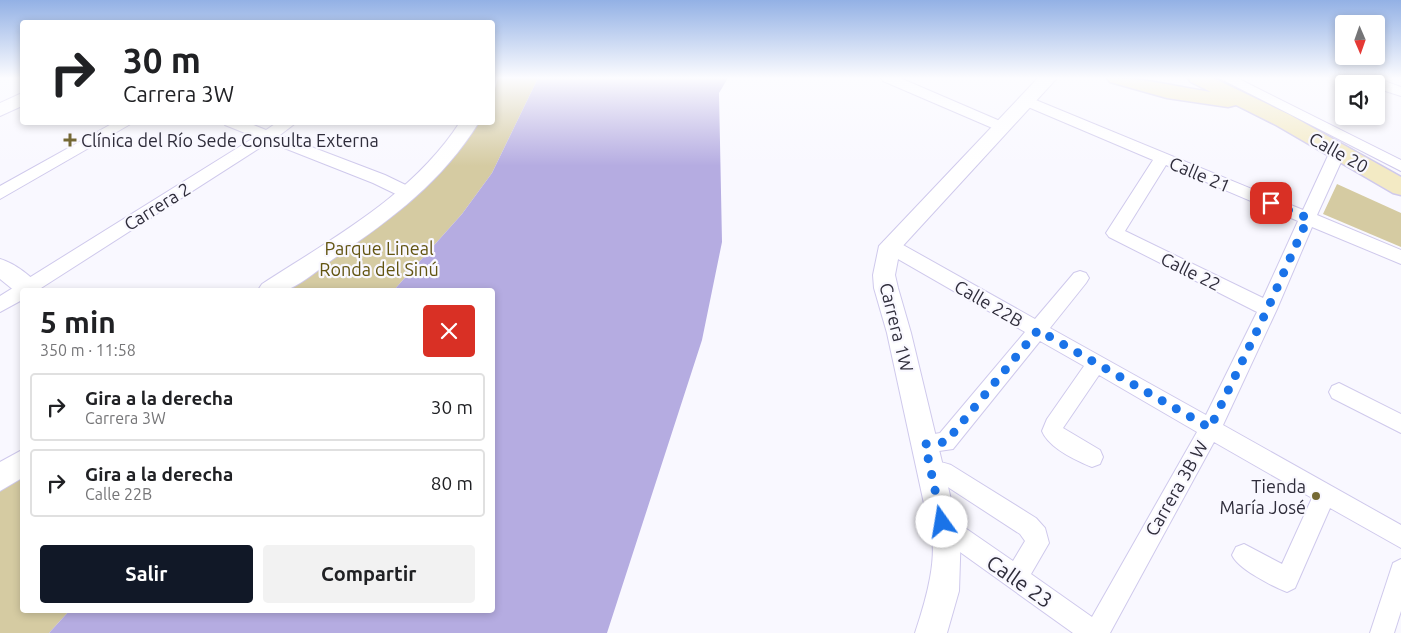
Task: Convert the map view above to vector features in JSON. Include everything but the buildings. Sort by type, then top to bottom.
[{"type":"main road","name":"Calle 20","points":[[1257,108],[1401,187]]},
{"type":"street","points":[[957,108],[1002,127]]},
{"type":"street","points":[[890,246],[1021,108]]},
{"type":"street","name":"Calle 21","points":[[1039,108],[1401,258]]},
{"type":"street","points":[[1289,108],[1349,141],[1401,166]]},
{"type":"street","points":[[0,193],[122,125]]},
{"type":"street","points":[[237,125],[379,179],[408,193]]},
{"type":"street","name":"Carrera 2","points":[[29,288],[285,125]]},
{"type":"street","points":[[273,288],[408,193],[438,167],[464,134],[468,125]]},
{"type":"street","name":"Carrera 3B W","points":[[1096,633],[1128,571],[1210,428],[1268,308],[1338,151]]},
{"type":"street","name":"Calle 22","points":[[1162,158],[1115,233],[1268,308]]},
{"type":"street","name":"Calle 22B","points":[[890,246],[1401,536]]},
{"type":"street","name":"Carrera 1W","points":[[890,246],[884,275],[886,288],[899,333],[942,522],[947,529],[944,592],[931,633]]},
{"type":"street","points":[[0,267],[24,288]]},
{"type":"street","points":[[925,444],[946,442],[1080,278]]},
{"type":"street","name":"Carrera 2","points":[[0,305],[20,293]]},
{"type":"street","points":[[1092,458],[1058,437],[1052,431],[1054,424],[1096,364]]},
{"type":"street","points":[[1339,392],[1401,424]]},
{"type":"street","points":[[0,478],[20,463]]},
{"type":"street","points":[[931,472],[943,472],[1028,526],[1037,536],[1037,543],[1016,578]]},
{"type":"street","points":[[1244,555],[1287,580],[1325,494]]},
{"type":"street","name":"Calle 23","points":[[947,529],[1096,633]]},
{"type":"street","points":[[1382,633],[1401,571]]},
{"type":"green space","name":"Parque Lineal Ronda del Sinú","points":[[495,108],[524,108],[492,173],[462,214],[396,288],[283,288],[435,178],[462,147],[477,125],[495,125]]},
{"type":"green space","points":[[1337,184],[1401,213],[1401,247],[1323,214]]},
{"type":"green space","points":[[20,475],[20,613],[67,613],[49,633],[0,633],[0,490]]},
{"type":"shaded area","points":[[524,108],[719,108],[722,242],[702,340],[607,633],[49,633],[67,613],[495,613],[495,288],[396,288],[462,214],[492,173]]},
{"type":"place","name":"Clínica del Río Sede Consulta Externa","points":[[70,140]]},
{"type":"place","name":"Tienda María José","points":[[1316,496]]},
{"type":"route","points":[[942,522],[925,444],[946,442],[1038,330],[1210,428],[1268,308],[1308,218],[1271,203]]}]
